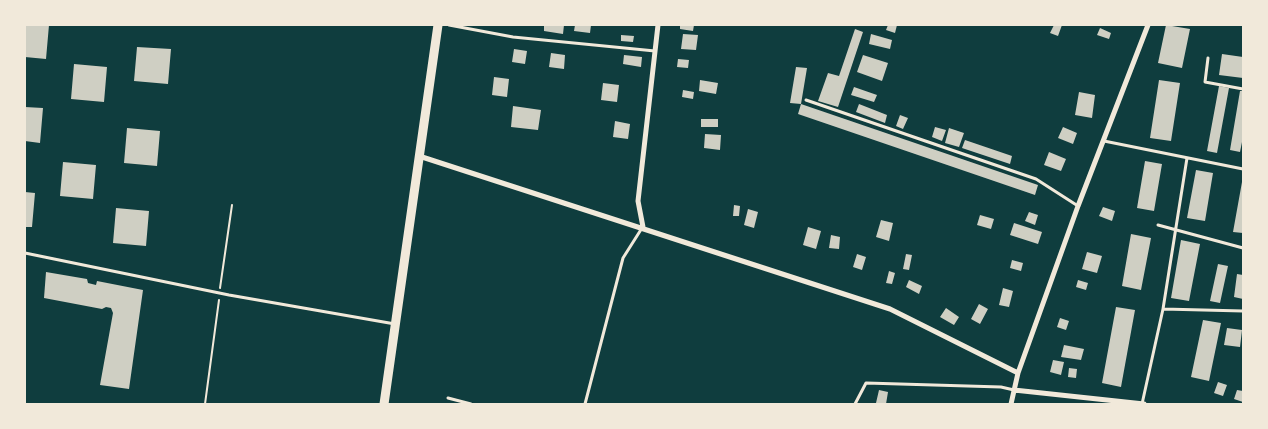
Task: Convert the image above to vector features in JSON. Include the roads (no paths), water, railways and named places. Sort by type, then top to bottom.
[{"type":"main road","points":[[384,404],[438,25]]},
{"type":"street","points":[[643,228],[638,201],[658,25]]},
{"type":"street","points":[[1011,404],[1018,373],[1078,206],[1148,25]]},
{"type":"street","points":[[419,156],[890,309],[1018,373]]},
{"type":"street","points":[[1014,390],[1143,404]]},
{"type":"lane","points":[[449,25],[513,37],[654,51]]},
{"type":"lane","points":[[1208,58],[1205,82],[1243,89]]},
{"type":"lane","points":[[806,100],[1036,179],[1078,206]]},
{"type":"lane","points":[[1104,140],[1243,170]]},
{"type":"lane","points":[[1143,404],[1163,309],[1187,158]]},
{"type":"lane","points":[[1158,224],[1243,248]]},
{"type":"lane","points":[[585,404],[622,258],[643,228]]},
{"type":"lane","points":[[25,253],[220,293],[396,324]]},
{"type":"lane","points":[[1163,309],[1243,311]]},
{"type":"lane","points":[[855,404],[866,383],[1001,387],[1014,390]]},
{"type":"lane","points":[[448,398],[470,404]]}]
